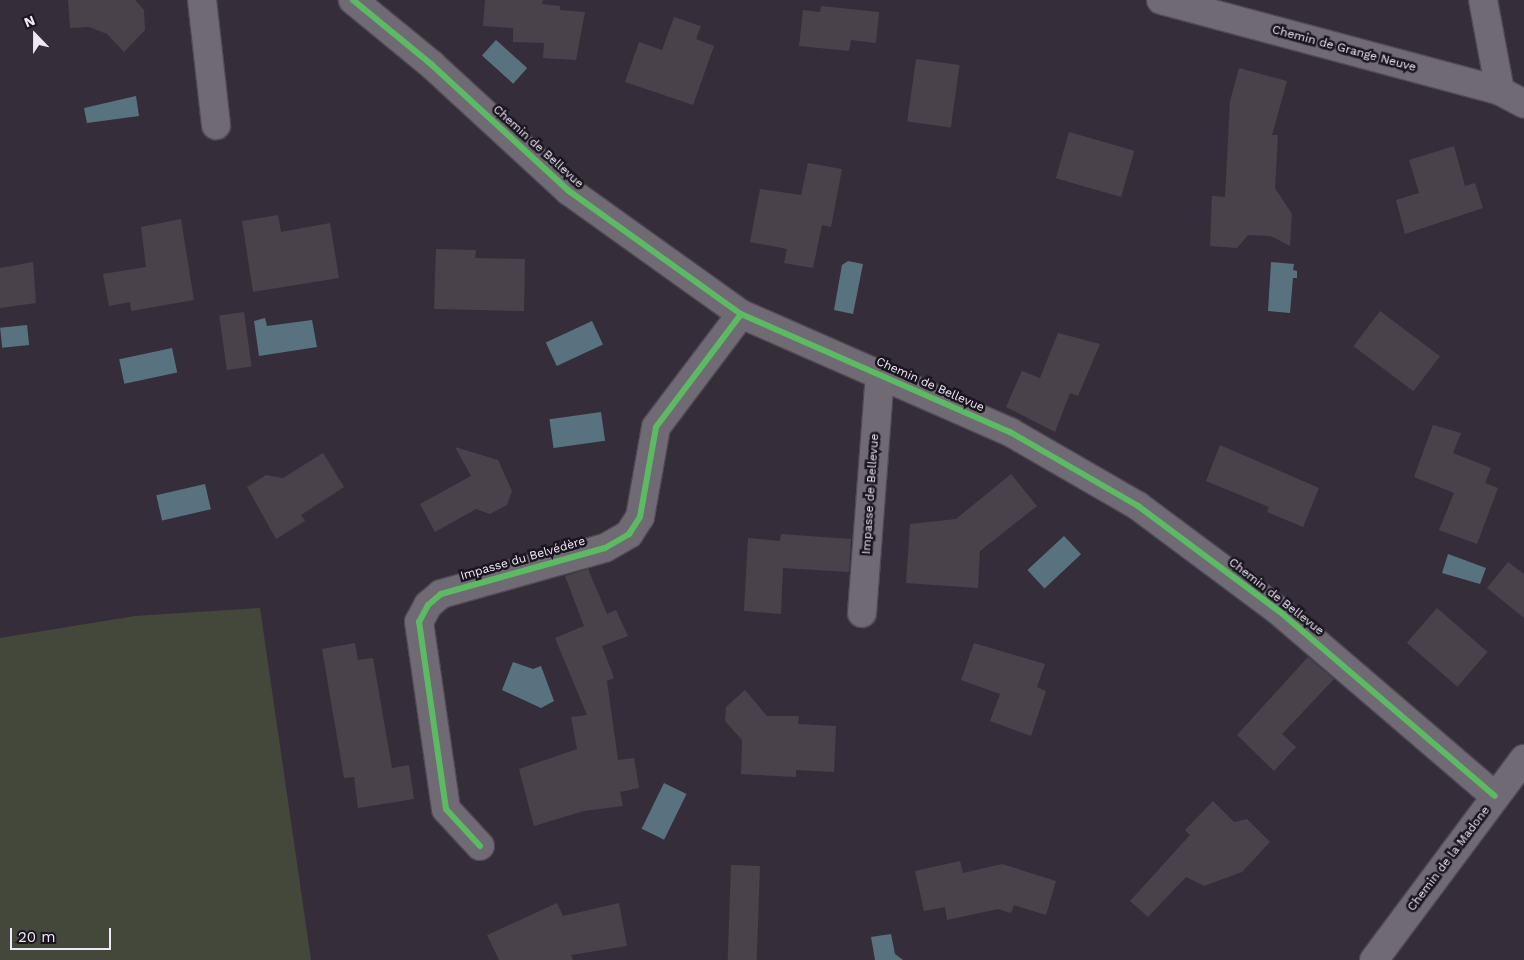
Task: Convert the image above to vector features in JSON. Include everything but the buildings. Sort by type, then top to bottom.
[{"type":"street","points":[[202,0],[216,125]]},
{"type":"street","name":"Chemin de Bellevue","points":[[353,0],[432,66],[569,191],[741,314],[1010,432],[1138,506],[1280,612],[1496,796]]},
{"type":"street","name":"Chemin de Grange Neuve","points":[[1161,0],[1500,91],[1524,104]]},
{"type":"street","points":[[1483,0],[1500,91]]},
{"type":"street","name":"Impasse du Belvédère","points":[[480,846],[446,809],[419,622],[428,605],[441,594],[605,548],[629,534],[640,517],[656,427],[741,314]]},
{"type":"street","name":"Impasse de Bellevue","points":[[862,613],[880,375]]},
{"type":"street","name":"Chemin de la Madone","points":[[1374,960],[1524,759]]},
{"type":"green space","points":[[260,608],[311,960],[0,960],[0,638],[135,616]]},
{"type":"water","points":[[496,40],[527,68],[513,84],[482,56]]},
{"type":"water","points":[[136,96],[139,116],[87,123],[84,108]]},
{"type":"water","points":[[848,261],[863,264],[853,314],[834,310],[842,265]]},
{"type":"water","points":[[1271,262],[1294,264],[1293,270],[1297,271],[1297,278],[1293,278],[1290,313],[1268,311]]},
{"type":"water","points":[[265,318],[267,326],[312,320],[317,347],[259,356],[254,321]]},
{"type":"water","points":[[592,321],[603,345],[557,366],[546,343]]},
{"type":"water","points":[[27,325],[29,345],[2,348],[0,328]]},
{"type":"water","points":[[172,348],[177,372],[124,384],[119,359]]},
{"type":"water","points":[[601,412],[605,441],[554,448],[550,419]]},
{"type":"water","points":[[205,484],[211,509],[162,521],[156,495]]},
{"type":"water","points":[[1064,536],[1081,554],[1044,588],[1027,570]]},
{"type":"water","points":[[1448,554],[1486,568],[1480,584],[1442,573]]},
{"type":"water","points":[[513,662],[533,669],[541,666],[554,701],[541,708],[502,690]]},
{"type":"water","points":[[664,783],[686,794],[664,840],[642,829]]},
{"type":"water","points":[[891,934],[895,954],[903,960],[875,960],[871,937]]},
{"type":"cycle path","points":[[353,0],[432,65],[569,191],[741,314],[1010,432],[1138,506],[1279,611],[1495,796]]},
{"type":"cycle path","points":[[480,846],[446,809],[419,622],[428,605],[441,594],[605,548],[629,534],[640,517],[656,427],[741,314]]}]
